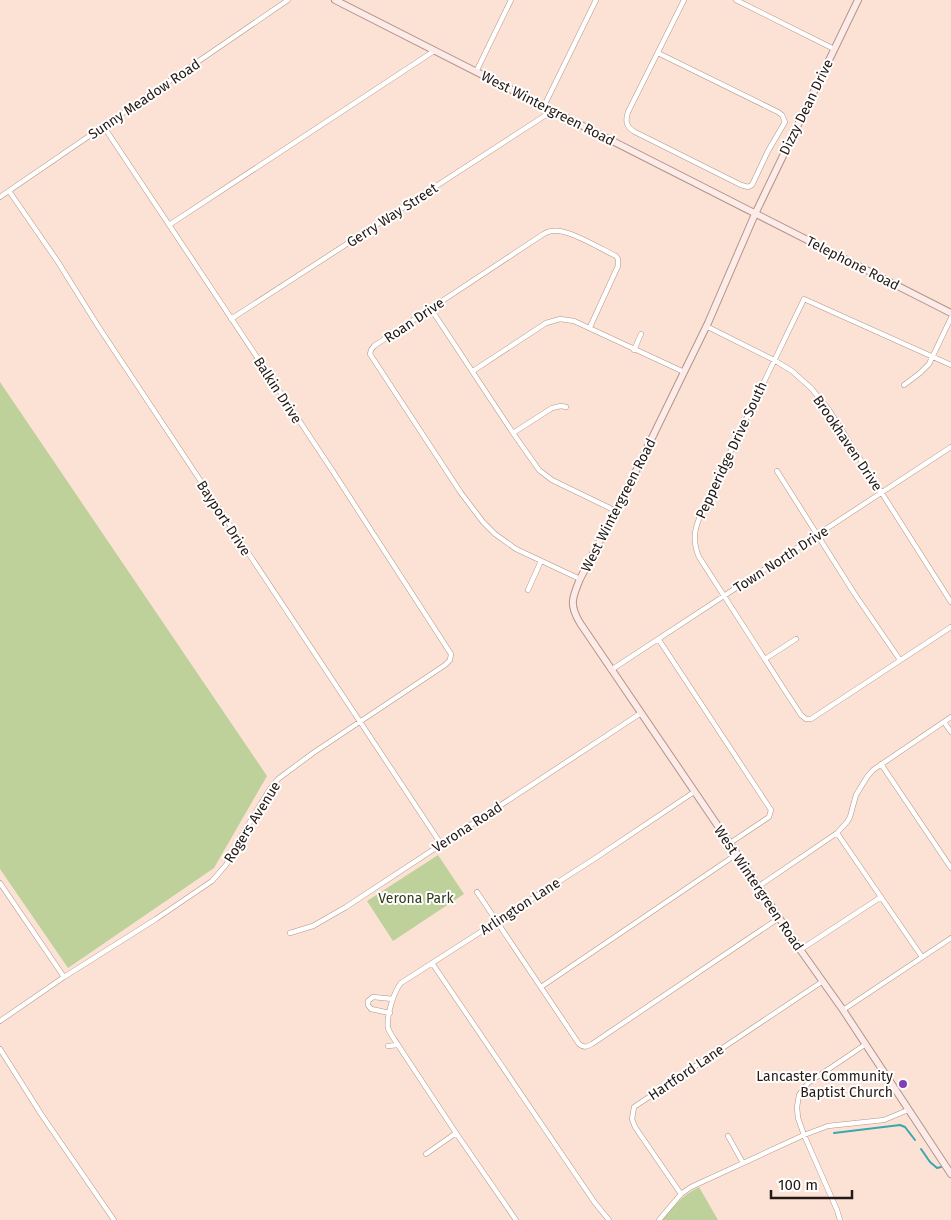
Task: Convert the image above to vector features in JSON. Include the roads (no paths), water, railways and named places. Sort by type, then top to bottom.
[{"type":"street","name":"Sunny Meadow Road","points":[[0,197],[288,0]]},
{"type":"street","name":"West Wintergreen Road","points":[[334,0],[755,214],[706,326],[634,477],[580,579],[572,604],[574,612],[612,670],[738,854],[800,950],[866,1044],[951,1174]]},
{"type":"street","points":[[476,72],[510,0]]},
{"type":"street","points":[[544,106],[596,0]]},
{"type":"street","points":[[658,53],[782,115],[785,122],[768,151],[752,185],[748,187],[741,185],[630,130],[627,125],[626,118],[628,112],[684,0]]},
{"type":"street","points":[[736,0],[834,49]]},
{"type":"street","name":"Dizzy Dean Drive","points":[[755,214],[858,0]]},
{"type":"street","points":[[169,225],[434,51]]},
{"type":"street","name":"Gerry Way Street","points":[[232,319],[552,110]]},
{"type":"street","name":"Balkin Drive","points":[[104,127],[334,473],[451,654]]},
{"type":"street","name":"Bayport Drive","points":[[9,191],[58,262],[98,326],[441,844]]},
{"type":"street","name":"Telephone Road","points":[[755,214],[951,313]]},
{"type":"street","name":"Roan Drive","points":[[580,579],[516,549],[495,534],[483,522],[456,485],[370,354],[374,346],[542,235],[554,230],[568,233],[616,256],[618,259],[618,266],[590,327]]},
{"type":"street","name":"Pepperidge Drive South","points":[[900,660],[814,717],[808,720],[804,718],[697,552],[694,536],[705,504],[804,298],[933,356]]},
{"type":"street","points":[[431,308],[535,465],[552,480],[616,511]]},
{"type":"street","points":[[904,385],[929,364],[951,318]]},
{"type":"street","points":[[473,371],[546,323],[553,320],[567,319],[590,327],[634,350],[684,372]]},
{"type":"street","name":"Brookhaven Drive","points":[[706,326],[792,371],[816,394],[882,492],[951,602]]},
{"type":"street","points":[[634,350],[642,334]]},
{"type":"street","points":[[933,356],[951,365]]},
{"type":"street","points":[[513,433],[552,408],[566,407]]},
{"type":"street","name":"Town North Drive","points":[[612,670],[951,447]]},
{"type":"street","points":[[777,471],[854,593],[900,660],[951,627]]},
{"type":"street","points":[[528,590],[542,561]]},
{"type":"street","points":[[765,659],[796,639]]},
{"type":"street","points":[[659,640],[771,810],[769,818],[730,843]]},
{"type":"street","name":"Rogers Avenue","points":[[0,1021],[212,881],[226,864],[242,834],[278,779],[313,753],[445,666],[450,660],[451,654]]},
{"type":"street","name":"Verona Road","points":[[290,932],[313,926],[346,907],[641,713]]},
{"type":"street","points":[[759,886],[837,833],[845,825],[850,817],[856,795],[873,770],[951,717]]},
{"type":"street","points":[[944,722],[951,732]]},
{"type":"street","points":[[881,764],[951,868]]},
{"type":"street","name":"Arlington Lane","points":[[516,1220],[390,1032],[388,1027],[395,990],[402,983],[432,963],[694,792]]},
{"type":"street","points":[[837,833],[922,957]]},
{"type":"street","points":[[541,987],[738,854]]},
{"type":"street","points":[[0,884],[64,977]]},
{"type":"street","points":[[477,892],[579,1044],[583,1047],[592,1044],[779,918]]},
{"type":"street","points":[[800,950],[881,897]]},
{"type":"street","points":[[843,1010],[951,938]]},
{"type":"street","points":[[432,963],[595,1203],[609,1220]]},
{"type":"street","name":"Hartford Lane","points":[[681,1194],[635,1127],[632,1120],[634,1107],[823,981]]},
{"type":"street","points":[[390,1012],[371,1009],[368,1001],[373,996],[393,999]]},
{"type":"street","points":[[840,1220],[804,1136],[798,1118],[797,1103],[801,1092],[808,1083],[866,1044]]},
{"type":"street","points":[[388,1046],[398,1045]]},
{"type":"street","points":[[0,1049],[41,1114],[114,1220]]},
{"type":"street","points":[[659,1220],[681,1194],[691,1188],[804,1136],[834,1125],[884,1120],[908,1110]]},
{"type":"street","points":[[426,1154],[456,1133]]},
{"type":"street","points":[[728,1136],[743,1163]]},
{"type":"waterway","points":[[834,1133],[900,1125],[905,1127],[915,1140]]},
{"type":"waterway","points":[[921,1149],[930,1162],[937,1168],[941,1167]]},
{"type":"place","name":"Lancaster Community Baptist Church","points":[[903,1084]]},
{"type":"park label","name":"Verona Park","points":[[416,898]]}]
